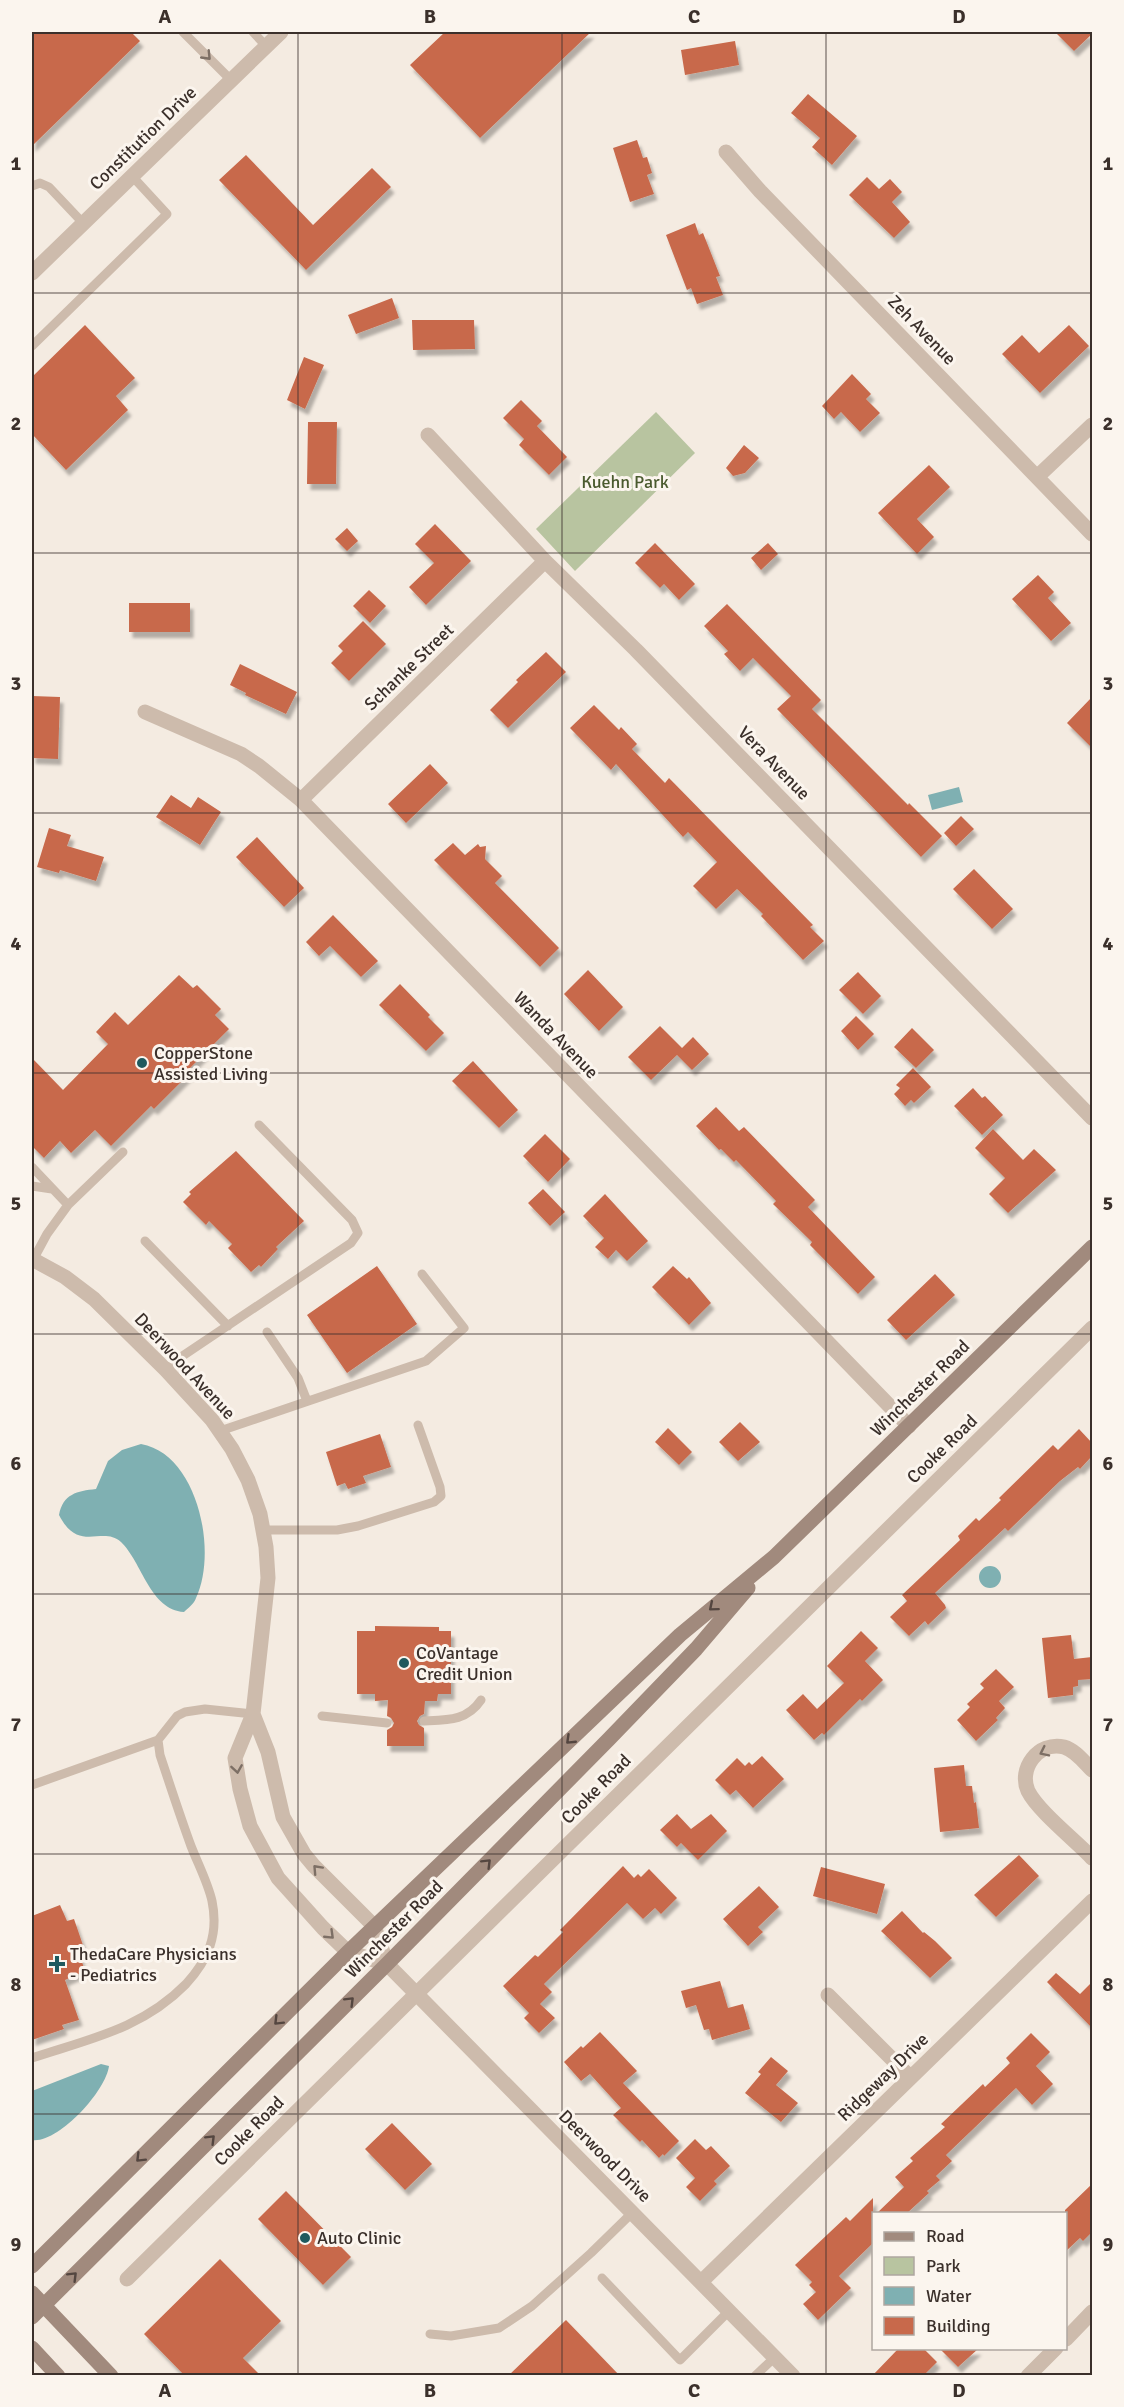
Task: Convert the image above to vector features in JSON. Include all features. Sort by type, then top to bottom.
[{"type":"main road","name":"Winchester Road","points":[[32,2266],[374,1926],[680,1635],[774,1557],[1092,1247]]},
{"type":"main road","name":"Winchester Road","points":[[32,2317],[387,1964],[696,1649],[774,1557]]},
{"type":"main road","points":[[32,2293],[111,2376]]},
{"type":"main road","points":[[32,2348],[58,2376]]},
{"type":"street","name":"Constitution Drive","points":[[32,273],[281,32]]},
{"type":"street","name":"Zeh Avenue","points":[[726,152],[760,191],[1092,534]]},
{"type":"street","points":[[1037,477],[1092,425]]},
{"type":"street","name":"Vera Avenue","points":[[428,435],[545,561],[636,650],[1092,1118]]},
{"type":"street","name":"Schanke Street","points":[[301,800],[545,561]]},
{"type":"street","name":"Wanda Avenue","points":[[145,712],[241,754],[260,766],[301,800],[909,1426]]},
{"type":"street","name":"Deerwood Avenue","points":[[32,1259],[65,1277],[94,1299],[166,1370],[220,1431],[248,1480],[260,1514],[268,1578],[253,1714],[235,1758],[250,1826],[268,1860],[290,1893],[348,1952],[387,1964]]},
{"type":"street","name":"Cooke Road","points":[[126,2279],[1092,1329]]},
{"type":"street","name":"Deerwood Avenue","points":[[253,1714],[268,1752],[283,1817],[314,1866],[374,1926],[387,1964]]},
{"type":"street","points":[[1092,1770],[1075,1753],[1064,1747],[1050,1747],[1040,1751],[1033,1758],[1027,1767],[1025,1778],[1033,1799],[1092,1858]]},
{"type":"street","name":"Ridgeway Drive","points":[[701,2282],[1092,1901]]},
{"type":"street","name":"Deerwood Drive","points":[[387,1964],[793,2376]]},
{"type":"street","points":[[828,1995],[910,2077]]},
{"type":"street","points":[[1067,2337],[1092,2312]]},
{"type":"street","points":[[1028,2376],[1055,2350]]},
{"type":"lane","points":[[183,32],[231,80]]},
{"type":"lane","points":[[253,32],[266,46]]},
{"type":"lane","points":[[32,346],[167,213],[132,176]]},
{"type":"lane","points":[[32,186],[40,183],[49,187],[83,223]]},
{"type":"lane","points":[[166,1370],[181,1357],[351,1243],[358,1233],[352,1220],[259,1125]]},
{"type":"lane","points":[[32,1259],[68,1205],[123,1152]]},
{"type":"lane","points":[[32,1167],[68,1205]]},
{"type":"lane","points":[[32,1186],[52,1189]]},
{"type":"lane","points":[[145,1241],[228,1326]]},
{"type":"lane","points":[[220,1431],[426,1361],[464,1328],[422,1274]]},
{"type":"lane","points":[[267,1332],[298,1378],[307,1401]]},
{"type":"lane","points":[[263,1530],[348,1528],[434,1502],[441,1496],[440,1487],[418,1425]]},
{"type":"lane","points":[[424,1721],[456,1719],[472,1711],[481,1700]]},
{"type":"lane","points":[[32,1785],[159,1740],[177,1716],[194,1710],[253,1714]]},
{"type":"lane","points":[[322,1716],[387,1723]]},
{"type":"lane","points":[[32,2058],[118,2029],[147,2016],[162,2006],[196,1973],[211,1947],[214,1936],[212,1901],[160,1755],[159,1740]]},
{"type":"lane","points":[[430,2334],[451,2336],[499,2328],[532,2306],[633,2212]]},
{"type":"lane","points":[[602,2278],[680,2360],[729,2311]]},
{"type":"lane","points":[[755,2376],[775,2357]]},
{"type":"green space","name":"Kuehn Park","points":[[656,412],[695,453],[575,571],[536,529]]},
{"type":"water","points":[[959,787],[963,802],[932,810],[928,795]]},
{"type":"water","points":[[141,1444],[161,1452],[177,1466],[189,1485],[198,1507],[205,1556],[202,1579],[195,1600],[184,1612],[172,1609],[163,1603],[121,1542],[106,1536],[90,1537],[74,1533],[59,1515],[67,1498],[83,1491],[96,1489],[108,1461],[122,1450]]},
{"type":"water","points":[[990,1566],[998,1569],[1001,1577],[998,1585],[990,1588],[982,1585],[979,1577],[982,1569]]},
{"type":"water","points":[[101,2064],[109,2066],[106,2077],[79,2114],[55,2134],[43,2139],[32,2140],[32,2091]]},
{"type":"building","points":[[32,32],[131,32],[140,41],[32,146]]},
{"type":"building","points":[[445,32],[591,32],[480,138],[410,65]]},
{"type":"building","points":[[1055,32],[1092,32],[1092,34],[1074,51]]},
{"type":"building","points":[[735,41],[739,65],[685,75],[681,50]]},
{"type":"building","points":[[808,94],[857,136],[832,165],[812,147],[820,138],[791,113]]},
{"type":"building","points":[[637,140],[643,158],[647,157],[652,173],[647,175],[654,194],[630,202],[613,148]]},
{"type":"building","points":[[246,155],[313,225],[372,168],[391,187],[306,270],[219,180]]},
{"type":"building","points":[[867,177],[879,189],[890,179],[902,192],[892,202],[910,222],[894,238],[849,195]]},
{"type":"building","points":[[695,223],[699,235],[703,233],[720,276],[716,277],[723,295],[697,304],[691,288],[687,290],[666,235]]},
{"type":"building","points":[[392,298],[399,318],[356,334],[348,315]]},
{"type":"building","points":[[412,320],[474,320],[475,349],[413,350]]},
{"type":"building","points":[[85,325],[135,378],[116,396],[128,410],[66,470],[32,434],[32,377]]},
{"type":"building","points":[[1069,325],[1089,346],[1040,393],[1002,354],[1022,335],[1039,353]]},
{"type":"building","points":[[304,357],[324,365],[305,409],[287,400]]},
{"type":"building","points":[[852,374],[871,394],[866,399],[880,413],[860,432],[841,412],[834,419],[822,406]]},
{"type":"building","points":[[521,400],[542,421],[537,426],[567,457],[549,475],[519,445],[524,439],[503,418]]},
{"type":"building","points":[[308,422],[337,422],[336,484],[307,484]]},
{"type":"building","points":[[744,445],[759,458],[745,473],[733,476],[726,468]]},
{"type":"building","points":[[929,465],[950,487],[917,519],[934,537],[917,554],[878,513]]},
{"type":"building","points":[[435,524],[471,561],[426,605],[409,587],[434,563],[415,544]]},
{"type":"building","points":[[347,528],[358,541],[347,551],[335,539]]},
{"type":"building","points":[[655,543],[695,584],[679,600],[664,584],[660,588],[635,563]]},
{"type":"building","points":[[768,543],[778,554],[761,570],[751,558]]},
{"type":"building","points":[[1038,575],[1054,592],[1048,598],[1071,623],[1051,641],[1012,599]]},
{"type":"building","points":[[369,590],[386,606],[370,623],[353,606]]},
{"type":"building","points":[[129,603],[190,603],[190,632],[129,632]]},
{"type":"building","points":[[727,604],[821,700],[812,709],[942,836],[921,857],[777,709],[791,696],[753,658],[740,671],[724,654],[728,651],[704,626]]},
{"type":"building","points":[[363,621],[386,644],[349,681],[331,663],[343,651],[338,646]]},
{"type":"building","points":[[546,652],[566,672],[508,728],[490,710],[518,682],[516,680]]},
{"type":"building","points":[[240,664],[297,692],[286,714],[245,695],[246,693],[230,685]]},
{"type":"building","points":[[32,696],[60,697],[58,759],[32,758]]},
{"type":"building","points":[[1092,697],[1092,748],[1067,723]]},
{"type":"building","points":[[594,705],[619,730],[621,727],[637,744],[632,749],[665,783],[669,778],[813,925],[810,927],[824,941],[803,960],[761,916],[763,914],[737,889],[716,909],[693,886],[717,862],[688,832],[683,837],[616,764],[611,770],[570,728]]},
{"type":"building","points":[[430,764],[448,783],[406,823],[388,804]]},
{"type":"building","points":[[171,795],[191,808],[198,797],[221,812],[200,845],[156,817]]},
{"type":"building","points":[[961,816],[974,829],[956,846],[944,833]]},
{"type":"building","points":[[49,828],[71,835],[67,846],[104,857],[96,881],[60,870],[59,873],[37,867]]},
{"type":"building","points":[[257,837],[304,888],[284,907],[236,857]]},
{"type":"building","points":[[453,843],[465,855],[478,844],[480,847],[486,846],[485,859],[502,876],[495,883],[559,948],[540,967],[434,860]]},
{"type":"building","points":[[974,869],[1013,909],[992,929],[953,889]]},
{"type":"building","points":[[333,915],[378,961],[361,977],[330,946],[319,956],[306,942]]},
{"type":"building","points":[[588,970],[623,1007],[599,1031],[564,994]]},
{"type":"building","points":[[858,972],[881,996],[863,1014],[839,990]]},
{"type":"building","name":"CopperStone Assisted Living","points":[[179,975],[193,988],[197,985],[221,1009],[215,1015],[229,1029],[154,1109],[151,1106],[111,1146],[95,1130],[71,1153],[60,1141],[44,1158],[32,1146],[32,1058],[63,1090],[108,1044],[96,1032],[115,1012],[128,1025]]},
{"type":"building","points":[[400,984],[444,1033],[426,1051],[379,1005]]},
{"type":"building","points":[[856,1016],[874,1034],[858,1050],[841,1031]]},
{"type":"building","points":[[660,1026],[682,1048],[693,1037],[709,1054],[692,1070],[677,1055],[651,1080],[628,1057]]},
{"type":"building","points":[[912,1028],[934,1050],[916,1068],[894,1047]]},
{"type":"building","points":[[473,1061],[518,1110],[499,1128],[452,1081]]},
{"type":"building","points":[[913,1068],[931,1087],[914,1103],[911,1100],[905,1106],[894,1094],[900,1088],[896,1085]]},
{"type":"building","points":[[973,1088],[982,1098],[985,1096],[1003,1115],[982,1135],[954,1106]]},
{"type":"building","points":[[716,1107],[739,1131],[744,1127],[815,1200],[808,1207],[875,1277],[858,1294],[810,1245],[812,1242],[773,1204],[776,1201],[736,1160],[734,1162],[721,1149],[719,1150],[696,1126]]},
{"type":"building","points":[[993,1129],[1023,1160],[1034,1149],[1056,1170],[1008,1213],[989,1194],[1005,1178],[975,1148]]},
{"type":"building","points":[[545,1134],[570,1159],[548,1182],[523,1156]]},
{"type":"building","points":[[236,1151],[304,1221],[276,1247],[278,1249],[261,1267],[259,1265],[251,1272],[228,1248],[232,1244],[209,1221],[206,1225],[183,1202],[191,1194],[189,1192]]},
{"type":"building","points":[[543,1189],[565,1212],[550,1226],[528,1203]]},
{"type":"building","points":[[605,1194],[648,1241],[627,1261],[616,1250],[608,1259],[595,1247],[604,1238],[583,1216]]},
{"type":"building","points":[[377,1266],[417,1324],[347,1373],[307,1315]]},
{"type":"building","points":[[673,1266],[687,1279],[689,1277],[711,1303],[689,1325],[652,1287]]},
{"type":"building","points":[[935,1274],[955,1295],[906,1340],[887,1320]]},
{"type":"building","points":[[740,1422],[760,1442],[738,1461],[719,1442]]},
{"type":"building","points":[[668,1428],[692,1452],[679,1465],[655,1442]]},
{"type":"building","points":[[1079,1429],[1092,1443],[1092,1456],[1080,1469],[1078,1467],[1060,1481],[1008,1531],[1005,1528],[935,1593],[946,1608],[928,1625],[925,1621],[909,1636],[890,1617],[907,1601],[902,1595],[960,1540],[958,1536],[976,1518],[979,1521],[1053,1445],[1058,1450]]},
{"type":"building","points":[[380,1434],[391,1467],[363,1476],[366,1483],[348,1489],[345,1483],[337,1486],[326,1452]]},
{"type":"building","name":"CoVantage Credit Union","points":[[375,1626],[439,1627],[439,1631],[451,1631],[451,1694],[438,1694],[437,1701],[425,1701],[424,1714],[417,1721],[424,1728],[424,1746],[387,1746],[387,1730],[394,1723],[387,1716],[388,1700],[375,1701],[375,1694],[357,1694],[357,1631],[375,1631]]},
{"type":"building","points":[[861,1631],[878,1648],[865,1661],[883,1680],[824,1735],[822,1733],[814,1740],[786,1710],[803,1694],[817,1709],[844,1683],[827,1666]]},
{"type":"building","points":[[1071,1635],[1074,1659],[1092,1657],[1092,1679],[1078,1680],[1078,1686],[1073,1687],[1073,1695],[1048,1698],[1042,1638]]},
{"type":"building","points":[[996,1669],[1014,1687],[999,1701],[1005,1708],[996,1718],[998,1720],[976,1741],[957,1720],[970,1707],[967,1704],[984,1688],[980,1684]]},
{"type":"building","points":[[762,1756],[784,1779],[753,1808],[736,1790],[730,1795],[715,1780],[737,1758],[745,1766],[749,1762],[752,1765]]},
{"type":"building","points":[[964,1765],[966,1786],[972,1786],[974,1803],[976,1802],[979,1828],[940,1832],[934,1768]]},
{"type":"building","points":[[677,1814],[691,1829],[711,1814],[727,1831],[698,1860],[681,1843],[677,1847],[660,1830]]},
{"type":"building","points":[[1019,1855],[1039,1876],[996,1917],[974,1895]]},
{"type":"building","points":[[623,1866],[634,1878],[638,1874],[641,1877],[649,1869],[677,1898],[661,1914],[655,1908],[643,1919],[627,1903],[544,1984],[552,1992],[540,2004],[555,2018],[539,2033],[524,2018],[529,2013],[503,1986],[535,1955],[538,1957],[563,1932],[560,1930]]},
{"type":"building","points":[[821,1867],[885,1884],[877,1914],[813,1896]]},
{"type":"building","points":[[759,1886],[779,1907],[758,1927],[763,1932],[748,1946],[723,1919]]},
{"type":"building","name":"ThedaCare Physicians - Pediatrics","points":[[60,1905],[67,1921],[74,1919],[86,1954],[80,1956],[85,1971],[65,1980],[79,2020],[62,2025],[64,2029],[32,2040],[32,1916]]},
{"type":"building","points":[[902,1911],[952,1958],[930,1978],[881,1931]]},
{"type":"building","points":[[1056,1973],[1080,1994],[1092,1982],[1092,2028],[1047,1982]]},
{"type":"building","points":[[720,1981],[728,2008],[743,2004],[750,2029],[712,2040],[709,2029],[704,2030],[696,2005],[686,2008],[681,1991]]},
{"type":"building","points":[[600,2032],[637,2071],[623,2083],[679,2141],[664,2156],[663,2154],[659,2158],[613,2115],[621,2108],[590,2074],[581,2081],[564,2062]]},
{"type":"building","points":[[1031,2033],[1050,2052],[1036,2066],[1053,2084],[1032,2105],[1016,2088],[946,2155],[952,2161],[936,2176],[940,2180],[908,2212],[878,2212],[904,2187],[895,2177],[913,2161],[910,2158],[945,2127],[941,2124],[983,2084],[985,2087],[1010,2063],[1006,2058]]},
{"type":"building","points":[[771,2057],[788,2071],[776,2085],[798,2103],[781,2122],[745,2093],[761,2074],[758,2072]]},
{"type":"building","points":[[392,2123],[432,2164],[405,2190],[365,2149]]},
{"type":"building","points":[[695,2139],[706,2150],[711,2146],[730,2166],[714,2181],[717,2184],[700,2201],[686,2187],[695,2178],[676,2158]]},
{"type":"building","points":[[1092,2184],[1092,2232],[1083,2241],[1080,2238],[1067,2250],[1067,2212],[1065,2210]]},
{"type":"building","name":"Auto Clinic","points":[[286,2191],[351,2257],[323,2285],[258,2219]]},
{"type":"building","points":[[873,2198],[872,2244],[839,2276],[851,2288],[818,2320],[803,2304],[816,2292],[809,2285],[812,2282],[795,2265],[846,2217],[850,2221]]},
{"type":"building","points":[[220,2259],[281,2321],[243,2358],[261,2376],[185,2376],[144,2334]]},
{"type":"building","points":[[566,2320],[620,2376],[508,2376]]},
{"type":"building","points":[[897,2350],[925,2350],[937,2362],[923,2376],[872,2376]]},
{"type":"building","points":[[941,2350],[977,2350],[958,2367]]},
{"type":"place","name":"CopperStone Assisted Living","points":[[142,1063]]},
{"type":"place","name":"CoVantage Credit Union","points":[[404,1663]]},
{"type":"place","name":"ThedaCare Physicians - Pediatrics","points":[[57,1964]]},
{"type":"place","name":"Auto Clinic","points":[[305,2238]]}]
